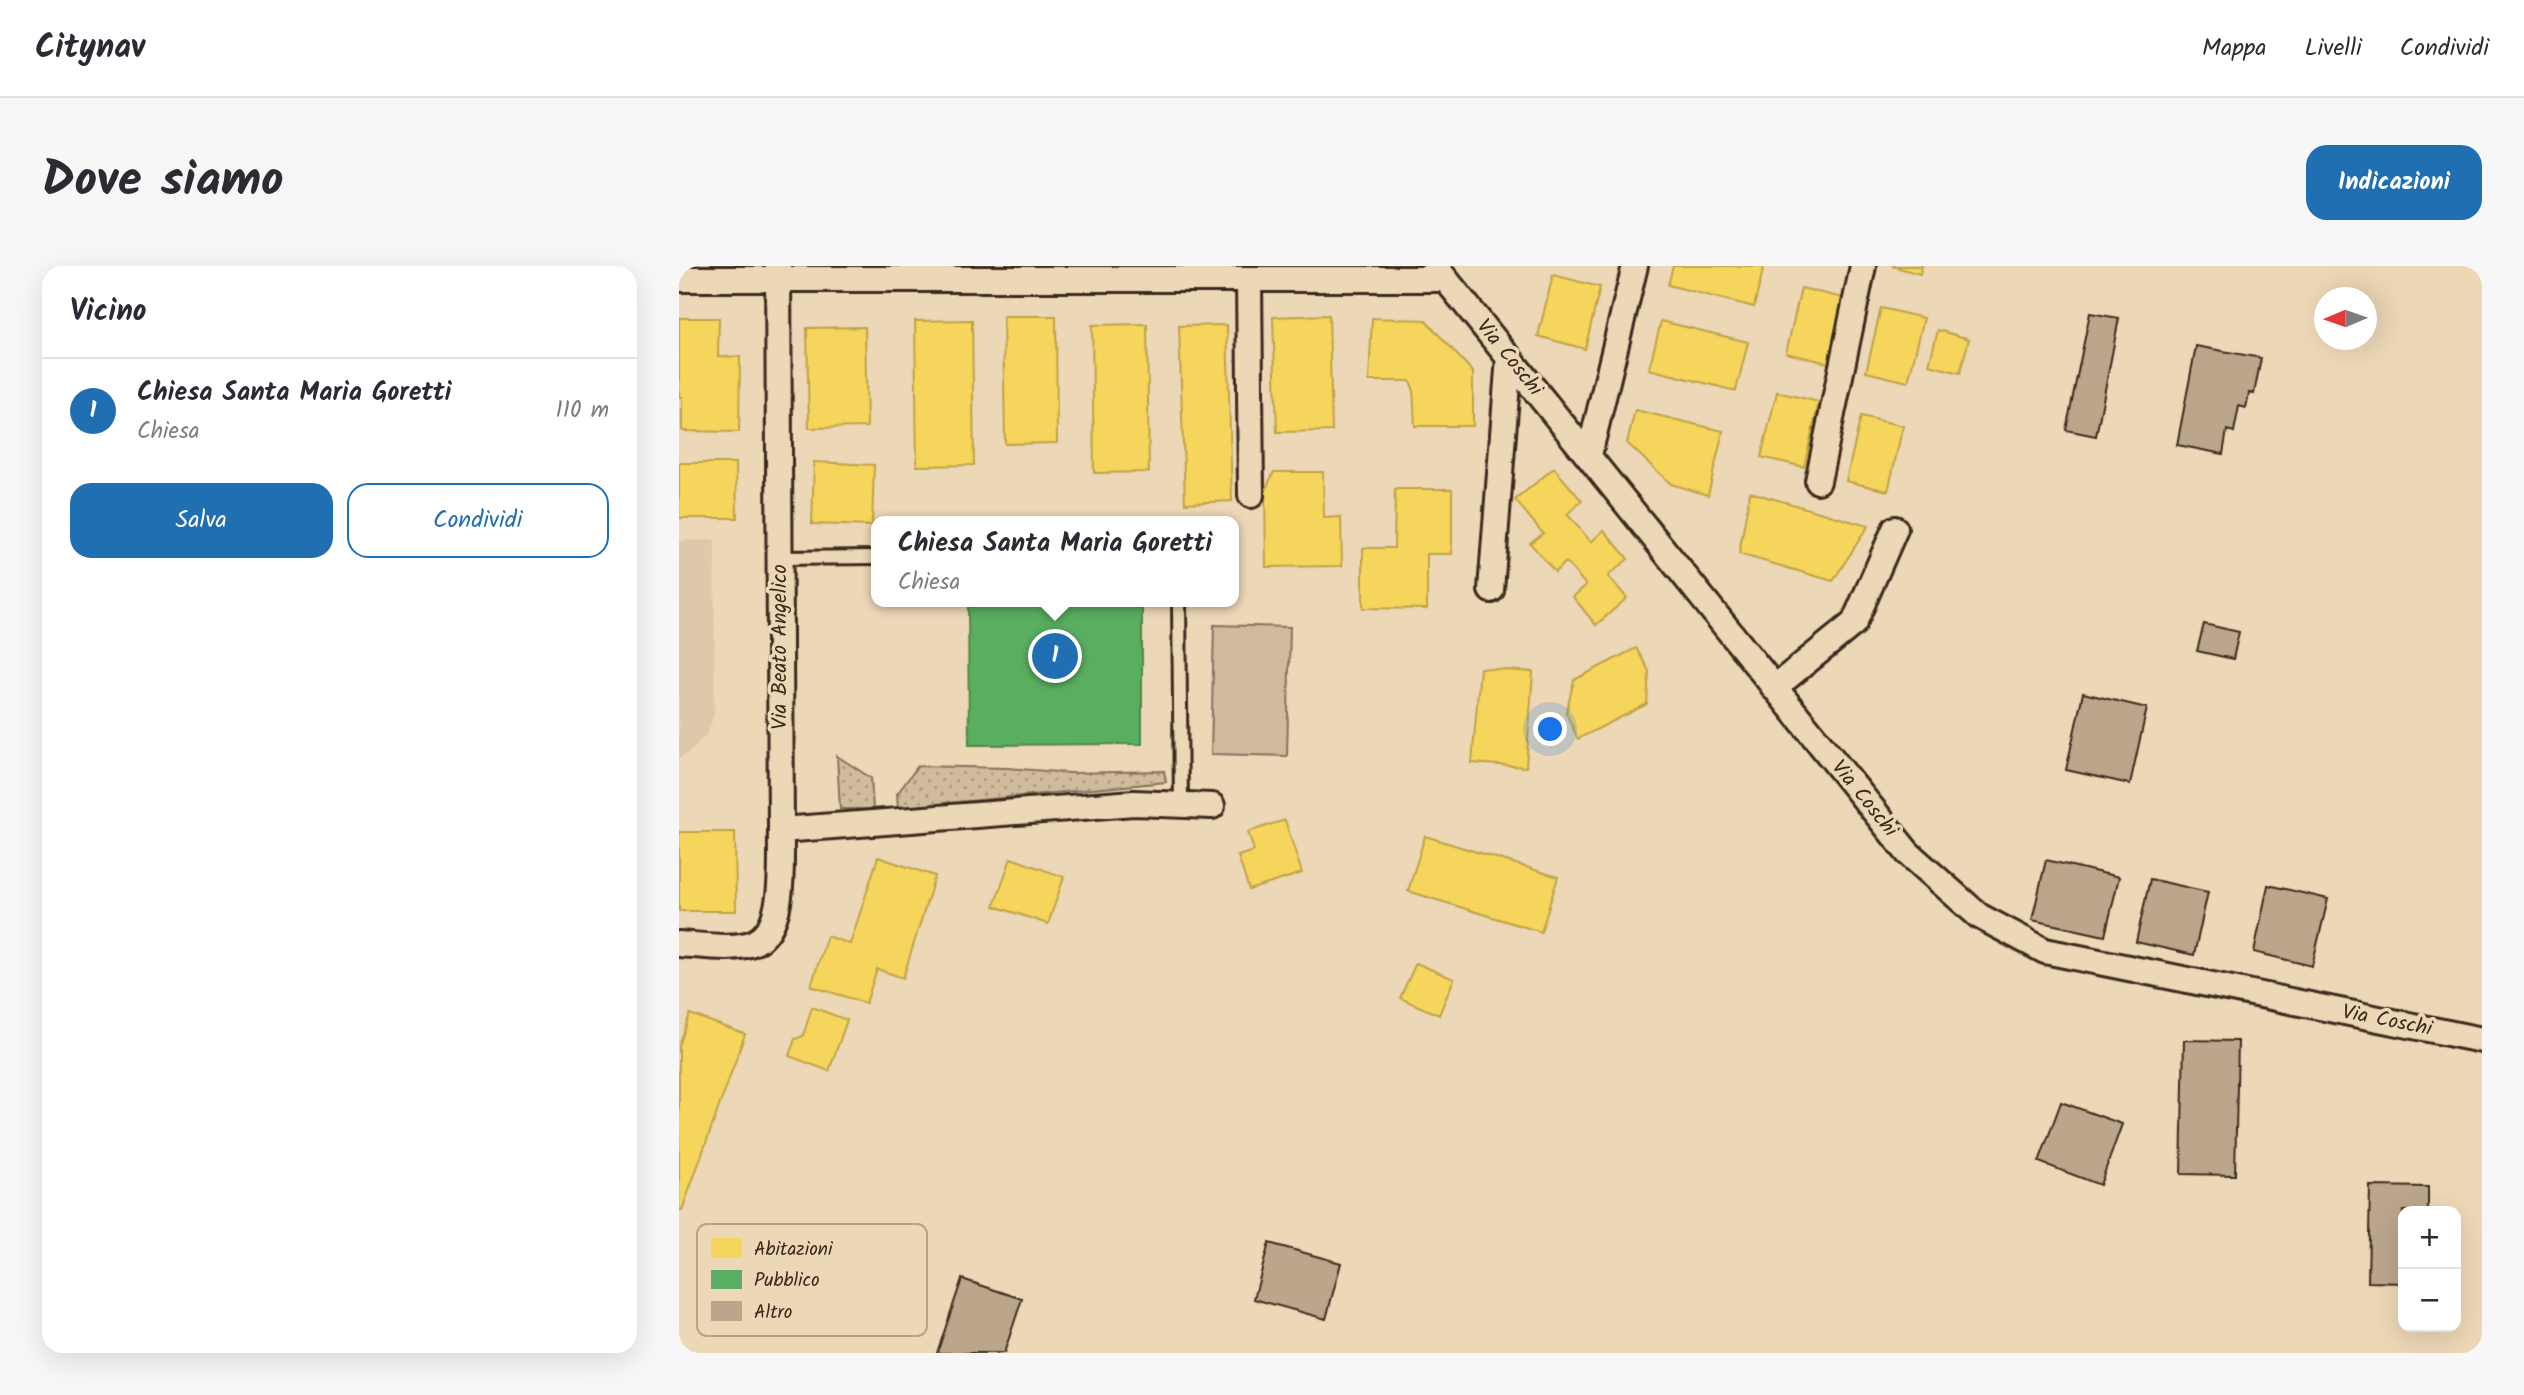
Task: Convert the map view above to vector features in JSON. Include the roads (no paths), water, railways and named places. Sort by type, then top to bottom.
[{"type":"street","points":[[1589,455],[1635,266]]},
{"type":"street","points":[[1818,481],[1863,266]]},
{"type":"street","points":[[679,279],[778,272],[1249,279],[1373,272],[1440,273]]},
{"type":"street","name":"Via Beato Angelico","points":[[679,944],[754,943],[770,931],[777,913],[781,830],[778,272]]},
{"type":"street","name":"Via Coschi","points":[[1440,273],[1908,853],[1979,916],[2045,951],[2482,1040]]},
{"type":"street","points":[[1249,279],[1251,495]]},
{"type":"street","points":[[1491,590],[1509,357]]},
{"type":"street","points":[[1774,688],[1854,623],[1895,529]]},
{"type":"street","points":[[781,830],[1134,803],[1212,806]]},
{"type":"lane","points":[[780,558],[871,557]]},
{"type":"lane","points":[[1179,607],[1181,805]]},
{"type":"place","name":"Chiesa Santa Maria Goretti","points":[[1055,656]]}]
